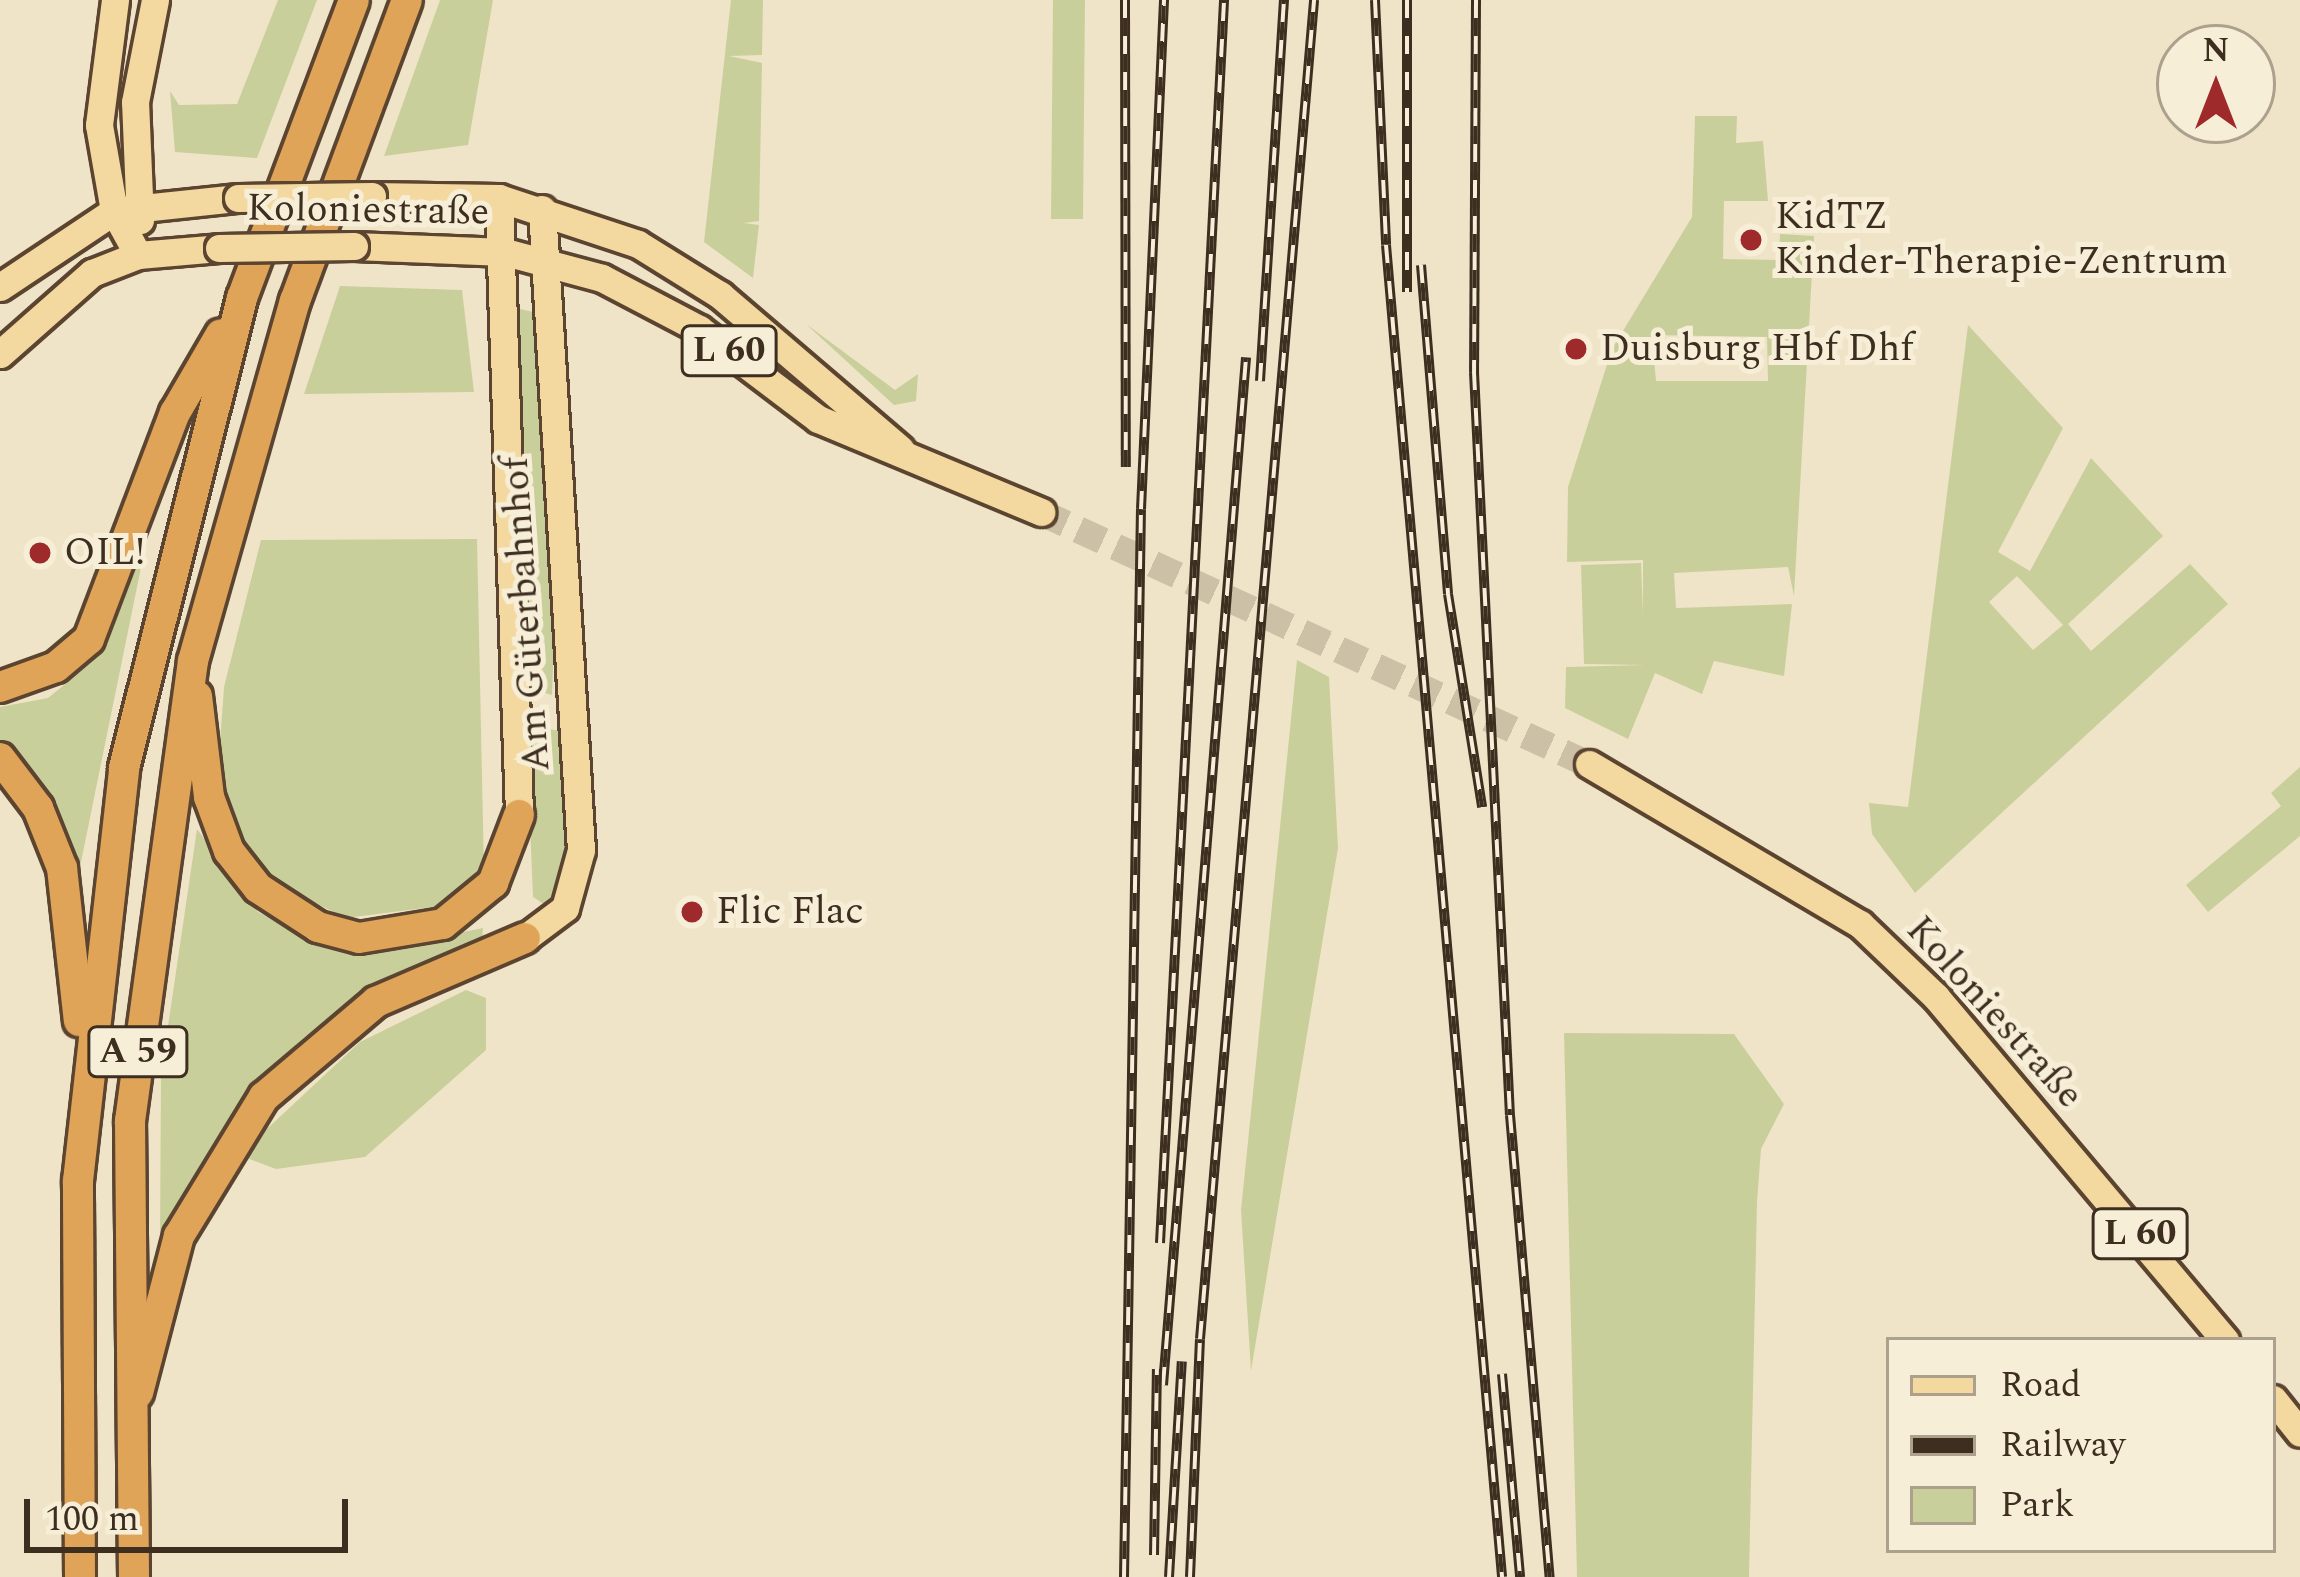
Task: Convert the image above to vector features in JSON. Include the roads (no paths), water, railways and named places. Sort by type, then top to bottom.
[{"type":"highway","name":"A 59","points":[[80,1577],[86,1054],[138,702],[242,298],[354,0]]},
{"type":"highway","name":"A 59","points":[[134,1577],[127,1446],[130,1121],[193,662],[288,322],[407,0]]},
{"type":"highway","points":[[0,687],[56,667],[98,626],[175,412],[242,298]]},
{"type":"highway","points":[[193,662],[209,797],[229,851],[271,899],[318,927],[359,938],[443,924],[493,883],[518,815]]},
{"type":"highway","points":[[0,758],[38,808],[62,868],[86,1054]]},
{"type":"highway","points":[[127,1446],[179,1236],[264,1097],[376,1002],[525,938]]},
{"type":"main road","points":[[115,0],[99,90],[138,255]]},
{"type":"main road","points":[[128,207],[135,102],[155,0]]},
{"type":"main road","name":"Koloniestraße","points":[[128,207],[238,198],[372,196],[499,198],[542,209],[703,281],[904,453]]},
{"type":"main road","name":"Am Güterbahnhof","points":[[499,198],[505,252],[518,815]]},
{"type":"main road","name":"L 60","points":[[0,286],[128,207]]},
{"type":"main road","name":"Am Güterbahnhof","points":[[525,938],[565,908],[581,850],[542,209]]},
{"type":"main road","name":"Koloniestraße","points":[[138,255],[354,245],[505,252],[546,262],[658,305],[818,419],[1042,512]]},
{"type":"main road","name":"L 60","points":[[0,354],[69,287],[138,255]]},
{"type":"main road","name":"Koloniestraße","points":[[1589,764],[1860,924],[1936,997],[2222,1337]]},
{"type":"main road","points":[[2276,1403],[2300,1433]]},
{"type":"tunnel","points":[[1041,512],[1589,764]]},
{"type":"railway","points":[[1125,0],[1126,467]]},
{"type":"railway","points":[[1124,1577],[1141,509],[1164,0]]},
{"type":"railway","points":[[1160,1243],[1224,0]]},
{"type":"railway","points":[[1260,381],[1284,0]]},
{"type":"railway","points":[[1190,1577],[1200,1339],[1314,0]]},
{"type":"railway","points":[[1375,0],[1386,245],[1502,1577]]},
{"type":"railway","points":[[1407,0],[1407,292]]},
{"type":"railway","points":[[1476,0],[1474,372],[1510,1115],[1550,1577]]},
{"type":"railway","points":[[1421,265],[1448,594],[1482,807]]},
{"type":"railway","points":[[1163,1385],[1246,357]]},
{"type":"railway","points":[[1169,1577],[1182,1361]]},
{"type":"railway","points":[[1154,1555],[1157,1369]]},
{"type":"railway","points":[[1502,1374],[1520,1577]]},
{"type":"place","name":"KidTZ Kinder-Therapie-Zentrum","points":[[1751,240]]},
{"type":"place","name":"Duisburg Hbf Dhf","points":[[1576,349]]},
{"type":"place","name":"OIL!","points":[[40,553]]},
{"type":"place","name":"Flic Flac","points":[[692,912]]}]
